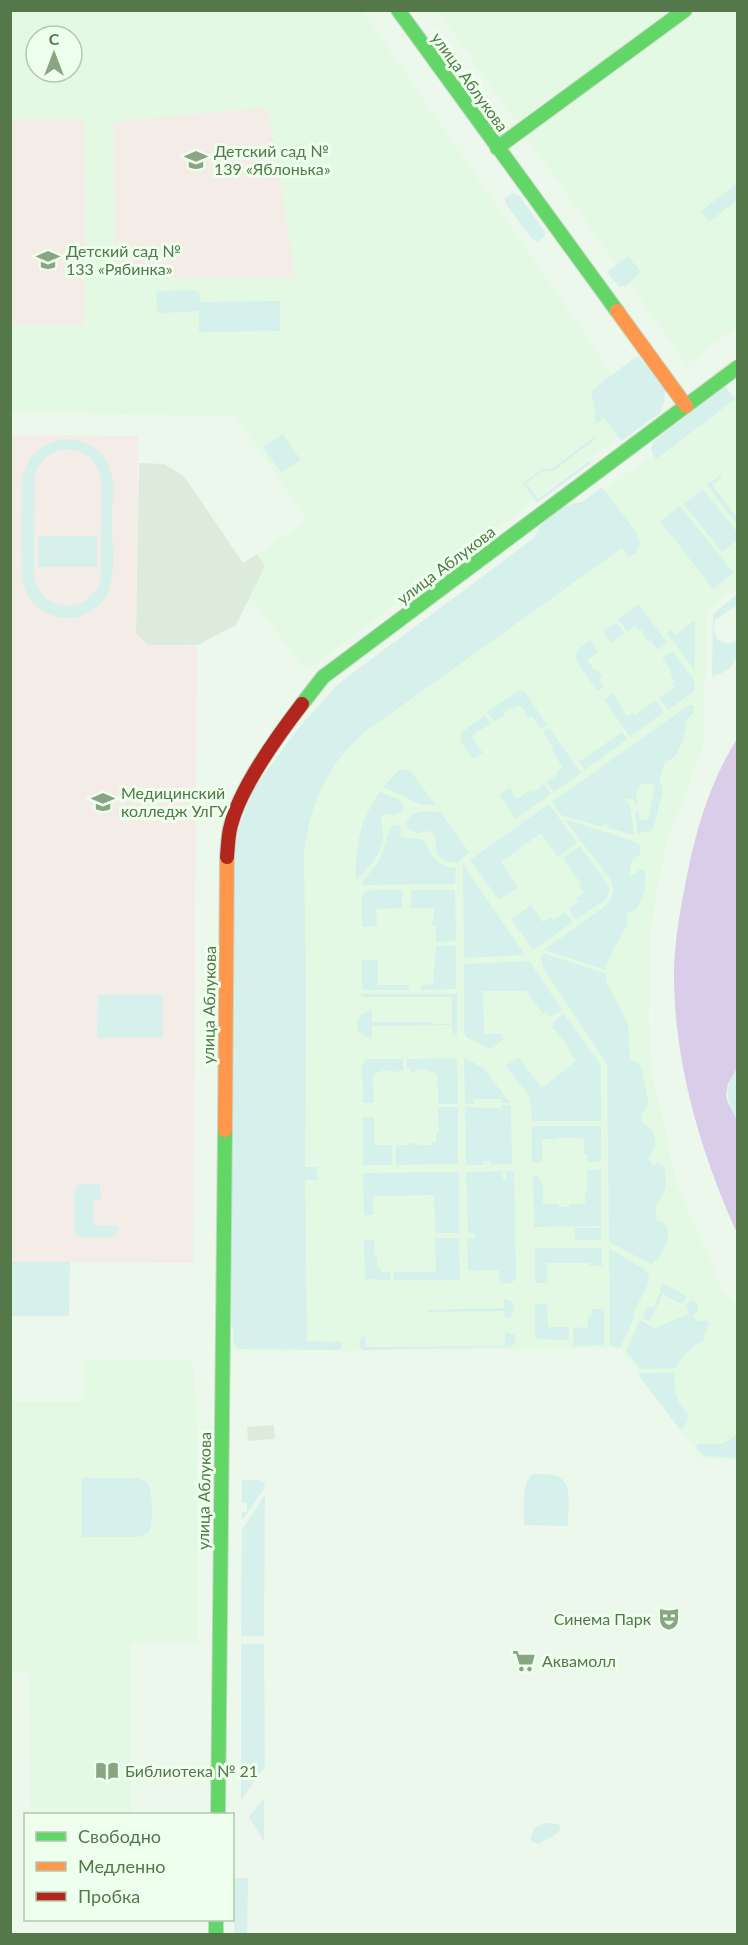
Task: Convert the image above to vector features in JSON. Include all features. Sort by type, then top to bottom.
[{"type":"street","name":"улица Аблукова","points":[[398,10],[496,148],[686,406]]},
{"type":"street","points":[[496,148],[685,10]]},
{"type":"street","name":"улица Аблукова","points":[[218,1813],[227,873],[228,840],[234,813],[283,729],[322,677],[738,367]]},
{"type":"shaded area","points":[[362,10],[643,419],[306,671],[250,597],[265,566],[258,555],[307,520],[236,416],[11,412],[11,11]]},
{"type":"shaded area","points":[[438,11],[737,11],[737,326],[687,365]]},
{"type":"shaded area","name":"Детский сад № 139 «Яблонька»","points":[[268,107],[296,279],[115,278],[114,122]]},
{"type":"shaded area","name":"Детский сад № 133 «Рябинка»","points":[[83,119],[86,196],[84,325],[11,325],[11,120]]},
{"type":"shaded area","points":[[737,183],[737,200],[709,222],[701,211]]},
{"type":"shaded area","points":[[512,193],[519,195],[545,232],[545,236],[537,242],[532,239],[506,204],[505,198]]},
{"type":"shaded area","points":[[628,256],[641,272],[627,285],[619,287],[607,272]]},
{"type":"shaded area","points":[[194,290],[199,292],[201,302],[280,301],[280,331],[199,332],[199,311],[162,313],[157,311],[156,293]]},
{"type":"shaded area","points":[[639,357],[665,390],[664,403],[660,413],[621,441],[604,418],[595,425],[592,392]]},
{"type":"shaded area","points":[[725,386],[735,399],[655,460],[651,448],[654,441]]},
{"type":"shaded area","points":[[737,393],[737,587],[707,610],[703,747],[667,841],[658,885],[650,936],[649,1022],[652,1071],[676,1182],[722,1288],[737,1308],[737,1460],[702,1459],[620,1348],[237,1352],[232,1347],[233,998],[336,688]]},
{"type":"shaded area","points":[[283,434],[301,460],[281,473],[263,447]]},
{"type":"shaded area","points":[[11,435],[138,436],[136,634],[148,645],[197,646],[193,1263],[11,1262]]},
{"type":"shaded area","points":[[595,436],[597,438],[553,471],[543,471],[526,483],[538,499],[589,461],[591,463],[537,503],[523,483],[542,469],[552,469]]},
{"type":"shaded area","points":[[61,440],[84,442],[94,447],[108,464],[113,483],[113,566],[109,591],[103,601],[93,610],[70,618],[56,617],[33,603],[24,583],[21,553],[25,468],[41,447]],"holes":[[[61,450],[69,450],[89,458],[100,476],[101,579],[95,591],[87,599],[66,606],[46,598],[38,589],[34,576],[35,475],[41,462],[48,456]]]},
{"type":"shaded area","points":[[139,463],[164,464],[184,476],[243,563],[257,554],[265,566],[236,625],[198,645],[147,645],[136,634]]},
{"type":"shaded area","points":[[720,475],[722,477],[712,485],[737,517],[737,524],[707,485]]},
{"type":"shaded area","points":[[602,487],[636,532],[640,543],[636,553],[628,557],[622,548],[365,732],[352,744],[331,771],[316,801],[304,852],[305,1167],[317,1167],[317,1180],[305,1180],[307,1341],[342,1342],[342,1347],[337,1350],[240,1349],[234,1344],[234,1327],[231,1326],[233,865],[238,831],[252,791],[296,731],[338,684],[534,538],[540,526],[557,510],[582,502]]},
{"type":"shaded area","points":[[703,489],[737,532],[737,540],[722,552],[684,504]]},
{"type":"shaded area","points":[[680,506],[734,573],[713,589],[660,521]]},
{"type":"shaded area","points":[[38,536],[97,536],[97,567],[38,567]]},
{"type":"shaded area","points":[[737,594],[737,605],[714,621],[714,633],[722,642],[732,643],[737,640],[737,654],[730,668],[712,677],[713,614]]},
{"type":"shaded area","points":[[639,604],[667,643],[658,650],[650,640],[647,642],[642,630],[640,631],[635,626],[627,632],[618,619]]},
{"type":"shaded area","points":[[695,620],[695,671],[667,633],[671,630],[675,635]]},
{"type":"shaded area","points":[[616,622],[625,633],[611,643],[603,631]]},
{"type":"shaded area","points":[[590,640],[598,652],[587,660],[602,676],[598,679],[604,686],[597,691],[575,659],[577,650]]},
{"type":"shaded area","points":[[673,651],[694,680],[694,691],[668,710],[659,698],[674,688],[672,684],[675,682],[670,674],[672,672],[662,658]]},
{"type":"shaded area","points":[[520,690],[525,692],[547,725],[541,729],[532,716],[528,718],[525,714],[527,713],[519,705],[513,709],[511,707],[504,713],[505,715],[494,721],[487,712]]},
{"type":"shaded area","points":[[613,693],[626,715],[633,713],[635,715],[656,700],[664,712],[630,737],[604,700]]},
{"type":"shaded area","points":[[689,705],[694,705],[694,712],[684,723],[687,726],[680,748],[674,757],[665,761],[659,782],[663,791],[653,829],[647,832],[641,831],[638,835],[635,812],[638,811],[640,820],[646,820],[649,816],[655,787],[652,784],[642,784],[638,789],[637,805],[635,806],[634,799],[627,799],[627,803],[630,803],[634,835],[608,828],[608,825],[603,824],[602,827],[561,815],[552,802]]},
{"type":"shaded area","points":[[485,715],[491,724],[472,737],[483,753],[473,759],[461,742],[461,733]]},
{"type":"shaded area","points":[[549,728],[581,773],[554,792],[546,782],[557,775],[556,772],[562,767],[552,750],[554,748],[543,732]]},
{"type":"shaded area","points":[[622,732],[627,739],[585,770],[579,762]]},
{"type":"shaded area","points":[[737,739],[738,1066],[728,1084],[726,1095],[737,1120],[737,1233],[711,1170],[691,1104],[678,1037],[674,969],[679,918],[697,833],[707,800]]},
{"type":"shaded area","points":[[399,770],[411,772],[436,805],[420,804],[383,787]]},
{"type":"shaded area","points":[[544,784],[551,794],[516,819],[499,795],[509,788],[514,791],[512,793],[516,798],[519,798],[530,790],[532,793]]},
{"type":"shaded area","points":[[380,792],[400,800],[404,807],[403,811],[394,815],[384,814],[381,817],[383,838],[379,852],[371,865],[356,880],[360,833],[368,812]]},
{"type":"shaded area","points":[[549,804],[577,843],[558,857],[541,833],[501,862],[518,887],[499,900],[470,860]]},
{"type":"shaded area","points":[[422,811],[440,812],[469,852],[457,863],[447,861],[438,855],[432,831],[418,833],[408,829],[406,824],[410,817]]},
{"type":"shaded area","points":[[564,819],[636,842],[641,847],[640,854],[631,862],[629,877],[641,869],[645,871],[642,896],[636,910],[627,913],[627,924],[606,965],[606,970],[544,950],[609,903],[614,891],[610,879]]},
{"type":"shaded area","points":[[394,824],[401,826],[400,836],[424,841],[438,862],[456,868],[455,884],[361,885],[379,860],[389,831]]},
{"type":"shaded area","points":[[580,846],[610,888],[607,898],[576,920],[569,909],[584,893],[581,884],[563,858]]},
{"type":"shaded area","points":[[463,864],[525,955],[464,958]]},
{"type":"shaded area","points":[[372,890],[402,890],[402,908],[376,909],[377,926],[362,927],[362,897],[364,893]]},
{"type":"shaded area","points":[[411,890],[455,890],[456,941],[436,942],[436,925],[432,925],[434,908],[411,908]]},
{"type":"shaded area","points":[[531,905],[543,922],[551,917],[553,920],[565,912],[573,922],[533,950],[511,919]]},
{"type":"shaded area","points":[[436,946],[456,946],[456,989],[421,990],[421,985],[433,984]]},
{"type":"shaded area","points":[[543,953],[606,974],[607,983],[628,1024],[630,1059],[641,1066],[648,1101],[642,1114],[642,1123],[651,1129],[655,1138],[654,1148],[648,1157],[653,1166],[658,1163],[664,1167],[666,1178],[664,1192],[655,1206],[657,1221],[664,1223],[667,1228],[667,1241],[656,1261],[651,1264],[609,1242],[607,1064],[544,969],[541,958]]},
{"type":"shaded area","points":[[362,960],[378,960],[378,985],[409,985],[409,990],[362,990]]},
{"type":"shaded area","points":[[529,961],[562,1010],[550,1017],[546,1012],[543,1014],[526,991],[483,991],[484,1034],[502,1034],[503,1040],[491,1049],[466,1037],[464,1032],[464,964]]},
{"type":"shaded area","points":[[359,994],[457,994],[457,1037],[452,1033],[452,1025],[372,1026],[372,1037],[365,1036],[358,1031],[358,1019],[362,1014],[372,1011],[372,1022],[452,1024],[452,997],[364,997]]},
{"type":"shaded area","points":[[98,995],[163,995],[163,1038],[97,1038]]},
{"type":"shaded area","points":[[564,1014],[601,1065],[601,1121],[532,1121],[530,1097],[506,1066],[519,1058],[542,1088],[576,1061],[568,1050],[570,1048],[552,1027],[553,1022]]},
{"type":"shaded area","points":[[464,1057],[484,1069],[510,1103],[501,1103],[501,1099],[474,1099],[474,1104],[465,1104]]},
{"type":"shaded area","points":[[452,1058],[457,1060],[458,1104],[438,1104],[436,1083],[438,1083],[438,1075],[426,1069],[411,1072],[411,1068],[407,1068],[407,1059]]},
{"type":"shaded area","points":[[403,1059],[403,1070],[376,1072],[373,1076],[374,1103],[363,1103],[362,1066],[366,1060]]},
{"type":"shaded area","points":[[737,1066],[737,1120],[728,1099],[728,1087]]},
{"type":"shaded area","points":[[501,1105],[511,1105],[512,1164],[490,1165],[490,1161],[483,1161],[483,1165],[466,1165],[465,1107],[501,1108]]},
{"type":"shaded area","points":[[438,1107],[458,1107],[458,1164],[396,1165],[396,1145],[419,1143],[419,1145],[431,1145],[431,1142],[436,1142],[436,1133],[439,1133]]},
{"type":"shaded area","points":[[363,1117],[374,1117],[374,1145],[392,1145],[392,1165],[363,1165]]},
{"type":"shaded area","points":[[532,1126],[601,1126],[601,1162],[587,1162],[587,1154],[584,1154],[584,1139],[558,1137],[558,1139],[542,1139],[542,1162],[532,1162]]},
{"type":"shaded area","points":[[587,1170],[601,1170],[601,1226],[534,1227],[533,1175],[539,1175],[540,1182],[543,1183],[543,1204],[569,1207],[570,1204],[585,1204]]},
{"type":"shaded area","points":[[502,1171],[503,1180],[506,1180],[506,1171],[514,1171],[516,1277],[512,1283],[501,1284],[498,1270],[468,1271],[467,1238],[475,1238],[475,1233],[468,1233],[466,1172]]},
{"type":"shaded area","points":[[459,1172],[459,1233],[435,1233],[434,1195],[373,1196],[373,1215],[364,1215],[363,1173]]},
{"type":"shaded area","points":[[100,1184],[101,1200],[94,1200],[94,1225],[118,1226],[118,1232],[114,1237],[76,1235],[74,1231],[74,1194],[77,1186]]},
{"type":"shaded area","points":[[575,1228],[601,1228],[601,1240],[575,1240]]},
{"type":"shaded area","points":[[435,1238],[459,1238],[460,1280],[394,1280],[394,1272],[436,1272]]},
{"type":"shaded area","points":[[364,1240],[374,1240],[377,1269],[381,1269],[381,1272],[390,1272],[390,1280],[365,1279]]},
{"type":"shaded area","points":[[535,1248],[602,1248],[602,1266],[590,1266],[589,1263],[547,1263],[547,1283],[535,1283]]},
{"type":"shaded area","points":[[609,1248],[649,1274],[648,1284],[620,1348],[610,1346]]},
{"type":"shaded area","points":[[11,1262],[70,1262],[69,1316],[11,1316]]},
{"type":"shaded area","points":[[663,1285],[687,1297],[683,1303],[679,1303],[663,1294],[649,1322],[642,1318],[648,1306],[653,1308]]},
{"type":"shaded area","points":[[504,1299],[513,1302],[515,1310],[505,1319],[504,1311],[428,1312],[428,1310],[504,1308]]},
{"type":"shaded area","points":[[691,1299],[698,1304],[698,1311],[693,1315],[696,1321],[705,1320],[709,1323],[703,1341],[687,1352],[676,1368],[641,1369],[626,1351],[640,1320],[655,1328],[689,1314],[686,1306]]},
{"type":"shaded area","points":[[535,1304],[547,1304],[548,1327],[569,1327],[569,1340],[535,1339]]},
{"type":"shaded area","points":[[592,1309],[604,1309],[604,1345],[574,1346],[573,1328],[588,1327],[588,1316],[592,1316]]},
{"type":"shaded area","points":[[505,1332],[515,1335],[515,1342],[511,1347],[364,1350],[360,1347],[359,1342],[361,1337],[366,1336],[366,1347],[505,1346]]},
{"type":"shaded area","points":[[83,1359],[193,1361],[197,1421],[197,1643],[131,1643],[131,1813],[31,1813],[29,1673],[11,1672],[11,1402],[84,1402]]},
{"type":"shaded area","points":[[640,1373],[675,1373],[676,1395],[688,1414],[687,1422],[682,1429],[639,1376]]},
{"type":"shaded area","points":[[274,1425],[275,1439],[248,1441],[247,1427]]},
{"type":"shaded area","points":[[737,1434],[737,1458],[705,1456],[696,1447],[699,1444],[723,1444]]},
{"type":"shaded area","points":[[534,1474],[548,1474],[564,1481],[569,1495],[568,1526],[524,1525],[525,1489],[530,1477]]},
{"type":"shaded area","points":[[82,1478],[137,1478],[147,1482],[152,1507],[149,1532],[139,1537],[82,1537]]},
{"type":"shaded area","points":[[242,1480],[259,1480],[264,1482],[265,1487],[242,1521],[242,1512],[247,1512],[247,1503],[242,1503]]},
{"type":"shaded area","points":[[265,1495],[264,1636],[241,1636],[242,1530]]},
{"type":"shaded area","points":[[241,1644],[264,1644],[265,1766],[241,1800]]},
{"type":"shaded area","points":[[264,1798],[264,1840],[263,1840],[249,1817]]},
{"type":"shaded area","points":[[541,1824],[559,1824],[561,1828],[558,1833],[539,1844],[532,1842],[533,1830]]},
{"type":"shaded area","points":[[234,1878],[248,1878],[247,1934],[234,1934]]},
{"type":"traffic: fast","points":[[398,10],[617,311]]},
{"type":"traffic: fast","points":[[497,148],[685,10]]},
{"type":"traffic: fast","points":[[302,704],[323,677],[738,367]]},
{"type":"traffic: fast","points":[[218,1813],[225,1130]]},
{"type":"traffic: fast","points":[[216,1921],[216,1934]]},
{"type":"traffic: slow","points":[[617,311],[686,406]]},
{"type":"traffic: slow","points":[[225,1130],[227,857]]},
{"type":"traffic: jam","points":[[227,857],[230,829],[251,778],[302,704]]},
{"type":"place","name":"Детский сад № 139 «Яблонька»","points":[[196,160]]},
{"type":"place","name":"Детский сад № 133 «Рябинка»","points":[[48,260]]},
{"type":"place","name":"Медицинский колледж УлГУ","points":[[103,802]]},
{"type":"place","name":"Синема Парк","points":[[669,1619]]},
{"type":"place","name":"Аквамолл","points":[[524,1661]]},
{"type":"place","name":"Библиотека № 21","points":[[107,1771]]}]
